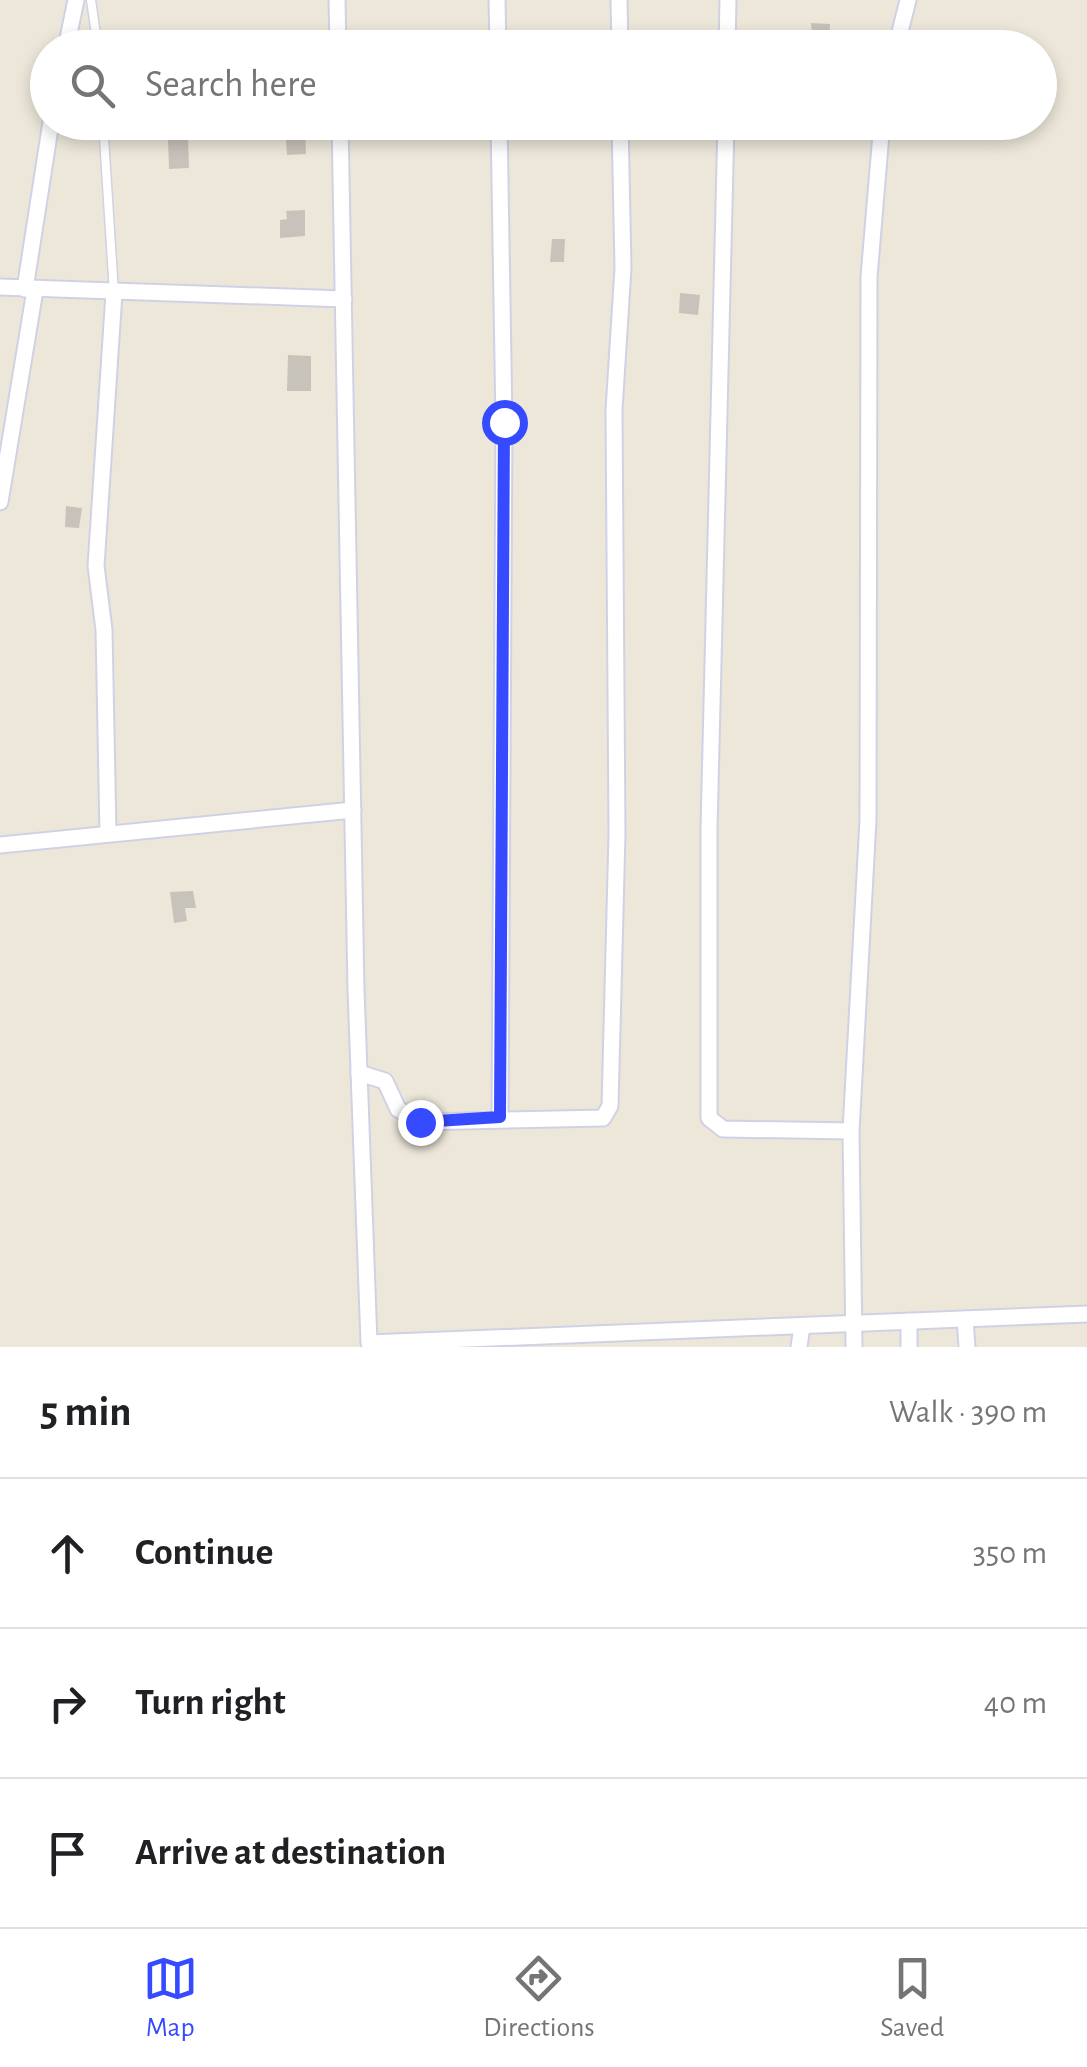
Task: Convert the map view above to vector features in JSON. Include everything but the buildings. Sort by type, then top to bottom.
[{"type":"street","points":[[70,30],[76,0]]},
{"type":"street","points":[[337,0],[338,30]]},
{"type":"street","points":[[497,0],[498,30]]},
{"type":"street","points":[[619,0],[620,30]]},
{"type":"street","points":[[728,0],[728,30]]},
{"type":"street","points":[[900,30],[908,0]]},
{"type":"street","points":[[0,502],[49,140]]},
{"type":"street","points":[[340,140],[359,1073],[369,1345],[1087,1314]]},
{"type":"street","points":[[499,140],[504,422],[500,1117]]},
{"type":"street","points":[[359,1073],[385,1081],[398,1108],[420,1122],[500,1117],[603,1118],[610,1106],[616,834],[614,410],[623,268],[620,140]]},
{"type":"street","points":[[726,140],[710,829],[709,1118],[723,1129],[851,1131]]},
{"type":"street","points":[[854,1347],[851,1131],[868,820],[869,277],[880,140]]},
{"type":"street","points":[[0,287],[344,298]]},
{"type":"street","points":[[108,834],[104,630],[96,566],[114,293]]},
{"type":"street","points":[[0,845],[353,810]]},
{"type":"street","points":[[965,1319],[967,1347]]},
{"type":"street","points":[[909,1347],[910,1322]]},
{"type":"street","points":[[799,1347],[802,1326]]},
{"type":"lane","points":[[90,0],[95,30]]},
{"type":"lane","points":[[104,140],[114,293]]},
{"type":"route","points":[[420,1122],[500,1117],[504,422]]}]
